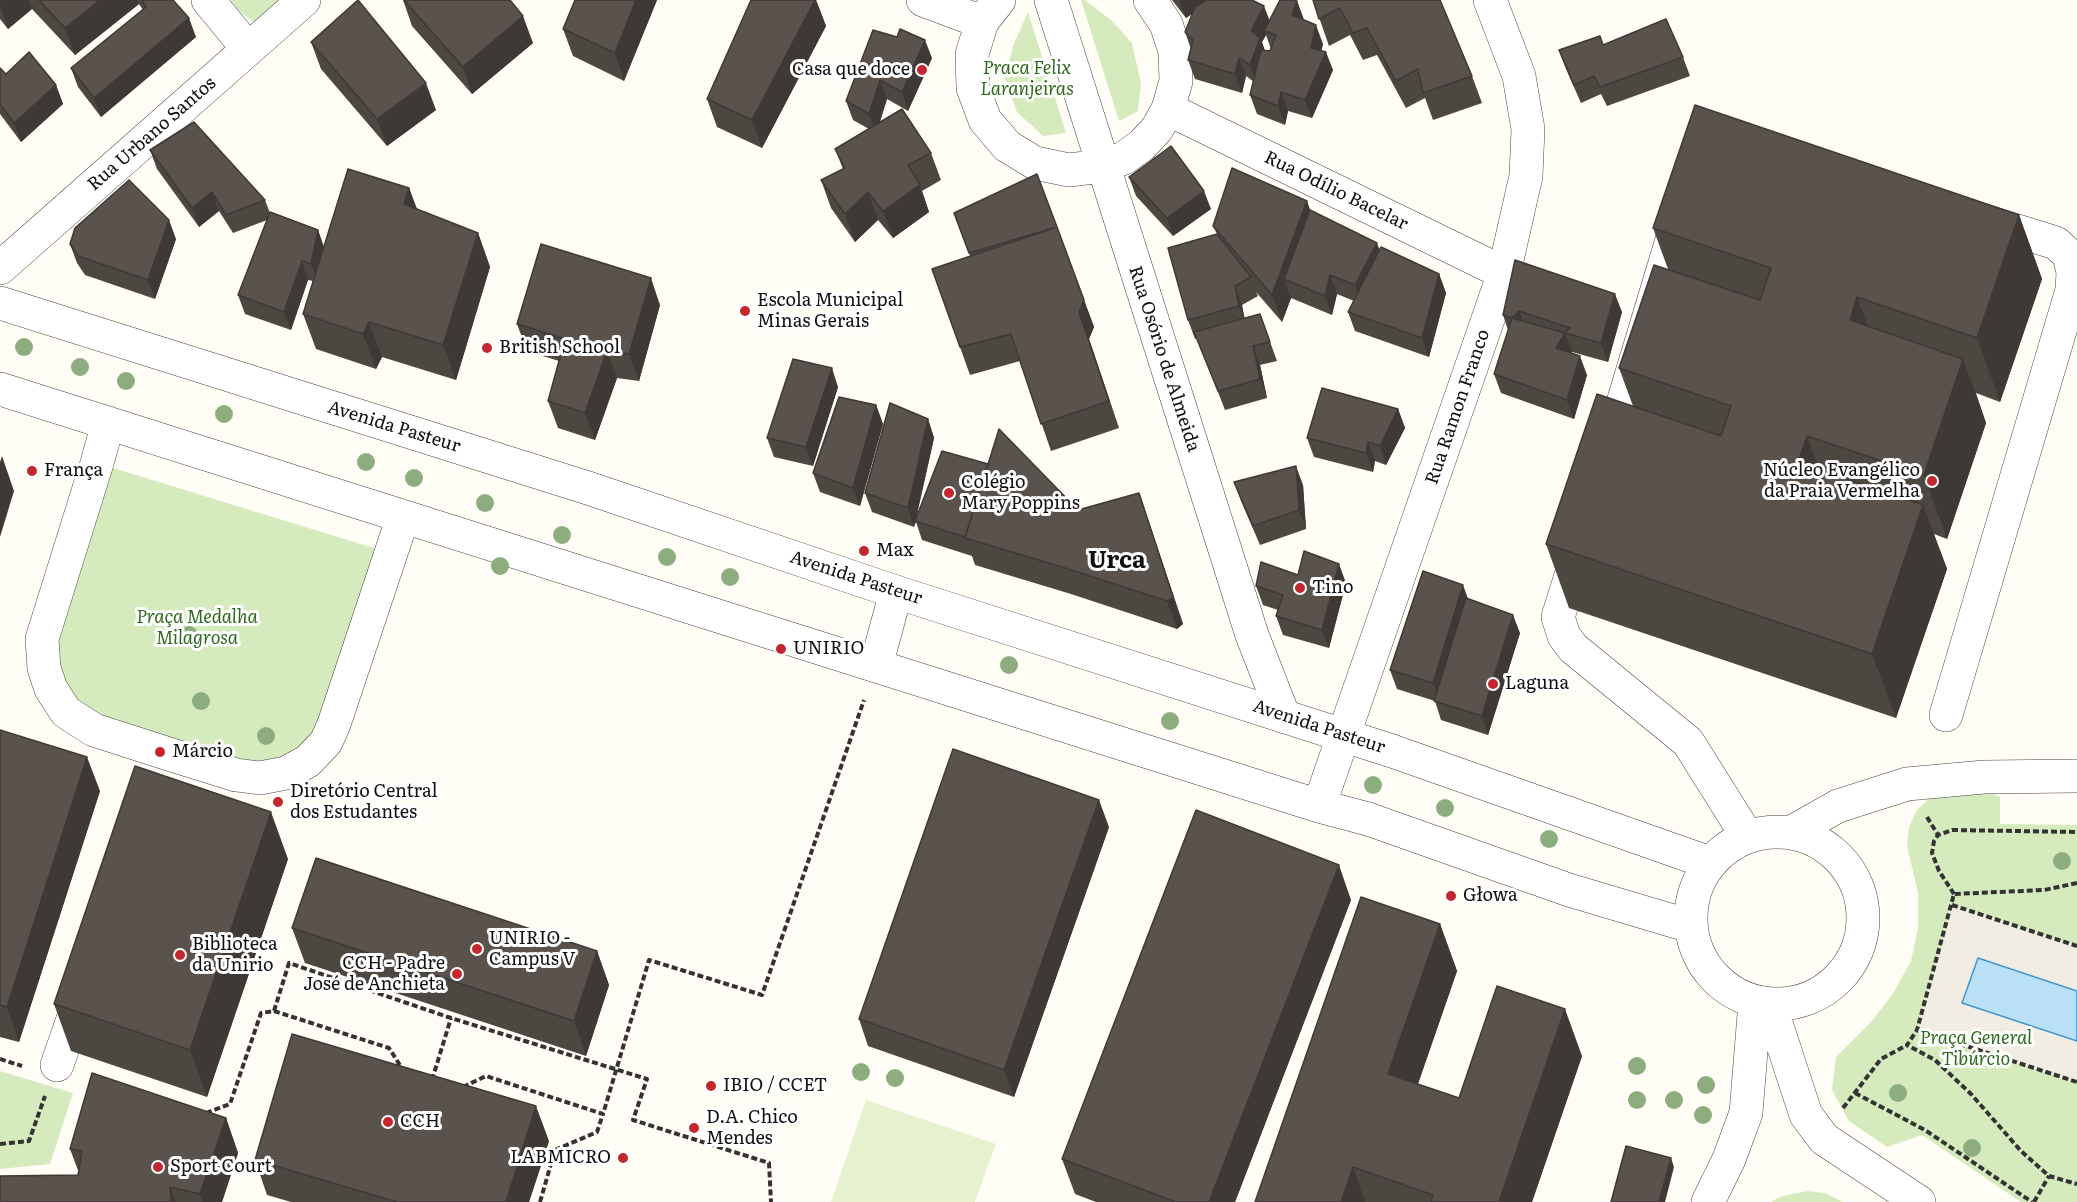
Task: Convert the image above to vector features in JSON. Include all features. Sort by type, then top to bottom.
[{"type":"street","points":[[208,0],[248,50]]},
{"type":"street","name":"Rua Urbano Santos","points":[[0,267],[304,0]]},
{"type":"street","points":[[923,0],[990,11],[972,54],[973,88],[985,120],[1006,146],[1035,163],[1069,170],[1102,166],[1124,158],[1142,145],[1157,129],[1168,109],[1176,81],[1175,51],[1166,24],[1150,0]]},
{"type":"street","name":"Rua Osório de Almeida","points":[[1051,0],[1252,634],[1284,717]]},
{"type":"street","name":"Rua Ramon Franco","points":[[1319,806],[1504,273],[1526,176],[1528,129],[1519,76],[1490,0]]},
{"type":"street","name":"Rua Odílio Bacelar","points":[[1168,109],[1504,273]]},
{"type":"street","points":[[1600,479],[1684,197]]},
{"type":"street","points":[[1946,715],[2072,290],[2073,272],[2069,255],[2056,243],[1956,212]]},
{"type":"street","name":"Avenida Pasteur","points":[[0,303],[588,488],[896,592],[1403,754],[1710,863]]},
{"type":"street","points":[[0,389],[1319,806],[1368,819],[1569,890],[1690,926]]},
{"type":"street","points":[[108,423],[42,639],[44,668],[51,689],[66,712],[94,730],[162,752],[236,775],[260,778],[286,773],[308,762],[326,742],[334,724],[403,517]]},
{"type":"street","points":[[1587,522],[1558,617],[1564,636],[1573,648],[1688,742],[1747,836]]},
{"type":"street","points":[[876,666],[896,592]]},
{"type":"street","points":[[153,784],[162,752]]},
{"type":"street","points":[[1792,832],[1838,806],[1907,784],[1984,777],[2077,776]]},
{"type":"street","points":[[1769,832],[1792,832],[1820,842],[1843,861],[1858,886],[1864,915],[1861,944],[1847,970],[1826,990],[1799,1002],[1762,1003],[1735,994],[1718,981],[1704,965],[1695,946],[1690,926],[1691,903],[1698,882],[1710,863],[1727,847],[1747,836],[1769,832]]},
{"type":"street","points":[[57,1065],[92,964]]},
{"type":"street","points":[[1762,1003],[1806,1115],[1824,1139],[1919,1202]]},
{"type":"street","points":[[1708,1202],[1729,1159],[1746,1113],[1762,1003]]},
{"type":"path","points":[[540,1202],[555,1150],[597,1132],[649,960],[762,995],[876,666]]},
{"type":"path","points":[[1824,1139],[1881,1059],[1907,1045],[1917,1030],[1954,894],[1939,871],[1932,853],[1934,840],[1938,835],[1952,830],[2077,832]]},
{"type":"path","points":[[1954,894],[2044,890],[2077,883]]},
{"type":"path","points":[[1952,905],[2077,946]]},
{"type":"path","points":[[274,1011],[290,963],[451,1018],[647,1079],[633,1120],[769,1163],[771,1202]]},
{"type":"path","points":[[197,1117],[230,1104],[261,1013],[274,1011],[389,1048],[407,1076]]},
{"type":"path","points":[[432,1082],[451,1018]]},
{"type":"path","points":[[1917,1030],[2077,1082]]},
{"type":"path","points":[[1907,1045],[1935,1060],[1971,1094],[2021,1151],[2049,1176],[2077,1184]]},
{"type":"path","points":[[0,1144],[29,1141],[57,1065]]},
{"type":"path","points":[[456,1090],[486,1076],[603,1114]]},
{"type":"path","points":[[1855,1093],[1925,1130],[2033,1202],[2049,1176]]},
{"type":"green space","points":[[231,0],[282,0],[256,23],[240,12]]},
{"type":"green space","name":"Praca Felix Laranjeiras","points":[[1081,0],[1085,0],[1112,21],[1132,43],[1141,83],[1138,111],[1119,121]]},
{"type":"green space","name":"Praca Felix Laranjeiras","points":[[1028,12],[1066,133],[1043,136],[1017,112],[1005,79],[1013,46]]},
{"type":"green space","name":"Praça Medalha Milagrosa","points":[[97,463],[390,553],[334,724],[286,773],[66,712],[48,638]]},
{"type":"green space","name":"Praça General Tibúrcio","points":[[1983,790],[2000,797],[2000,824],[2077,825],[2077,1202],[2021,1202],[1922,1135],[1887,1147],[1849,1121],[1832,1090],[1836,1057],[1872,1021],[1894,992],[1911,961],[1918,928],[1918,893],[1907,846],[1909,827],[1917,810],[1933,795]]},
{"type":"green space","points":[[0,1071],[73,1093],[50,1164],[0,1169]]},
{"type":"green space","points":[[866,1100],[996,1144],[975,1202],[831,1202]]},
{"type":"green space","points":[[1808,1191],[1825,1193],[1843,1202],[1770,1202],[1782,1196]]},
{"type":"shaded area","points":[[1952,905],[2077,946],[2077,1082],[1917,1030]]},
{"type":"water","points":[[1978,958],[2077,991],[2077,1041],[1962,1003]]},
{"type":"building","points":[[39,0],[100,0],[65,28]]},
{"type":"building","points":[[142,0],[173,0],[189,18],[94,98],[71,68],[146,7]]},
{"type":"building","points":[[358,0],[426,83],[377,119],[311,42]]},
{"type":"building","points":[[404,0],[510,0],[523,16],[463,67]]},
{"type":"building","points":[[575,0],[636,0],[615,53],[563,29]]},
{"type":"building","points":[[751,0],[815,0],[752,120],[707,99]]},
{"type":"building","points":[[1206,0],[1252,0],[1264,6],[1251,31],[1260,38],[1250,65],[1239,58],[1235,74],[1188,60],[1193,40],[1185,32],[1195,7]]},
{"type":"building","points":[[1280,0],[1297,1],[1292,15],[1316,25],[1311,48],[1326,52],[1305,100],[1281,92],[1278,106],[1250,95],[1261,50],[1270,51],[1276,35],[1264,31]]},
{"type":"building","points":[[1313,0],[1440,0],[1472,76],[1423,93],[1418,69],[1396,81],[1367,28],[1353,33],[1340,8],[1319,19]]},
{"type":"building","points":[[1666,19],[1683,57],[1600,87],[1594,76],[1574,85],[1559,50],[1600,36],[1603,45]]},
{"type":"building","points":[[900,29],[925,40],[902,92],[880,80],[869,114],[846,101],[873,30],[897,37]]},
{"type":"building","points":[[29,52],[56,85],[14,123],[0,104],[0,68],[6,74]]},
{"type":"building","points":[[1695,105],[2019,215],[1977,338],[1857,297],[1850,320],[1963,359],[1924,475],[1807,436],[1798,462],[1923,505],[1872,654],[1546,544],[1597,394],[1721,436],[1731,406],[1619,368],[1654,265],[1760,300],[1771,268],[1653,228]]},
{"type":"building","points":[[902,109],[931,153],[908,165],[920,185],[883,211],[868,192],[845,214],[821,180],[845,168],[835,149]]},
{"type":"building","points":[[194,122],[265,200],[226,215],[212,192],[192,208],[150,150]]},
{"type":"building","points":[[1171,146],[1204,191],[1167,218],[1129,177]]},
{"type":"building","points":[[1232,168],[1307,201],[1272,295],[1213,226]]},
{"type":"building","points":[[348,169],[409,188],[404,204],[478,233],[443,345],[369,322],[363,334],[303,314]]},
{"type":"building","points":[[1037,174],[1057,227],[969,253],[954,213]]},
{"type":"building","points":[[129,180],[169,220],[148,280],[78,256],[70,244],[75,228]]},
{"type":"building","points":[[1310,210],[1377,243],[1355,285],[1330,275],[1325,296],[1284,279]]},
{"type":"building","points":[[270,212],[318,230],[311,264],[302,261],[284,312],[238,295]]},
{"type":"building","points":[[1057,227],[1084,300],[1079,312],[1109,401],[1041,424],[1011,334],[960,347],[932,269]]},
{"type":"building","points":[[1217,234],[1251,277],[1235,286],[1239,306],[1188,320],[1168,248]]},
{"type":"building","points":[[541,244],[651,278],[629,354],[607,351],[585,413],[548,401],[565,339],[517,324]]},
{"type":"building","points":[[1381,247],[1439,274],[1422,338],[1348,312]]},
{"type":"building","points":[[1515,260],[1615,294],[1601,343],[1565,333],[1570,328],[1519,311],[1512,318],[1503,315]]},
{"type":"building","points":[[1260,314],[1270,342],[1253,346],[1260,379],[1218,391],[1194,332]]},
{"type":"building","points":[[1512,318],[1565,333],[1556,348],[1580,356],[1567,400],[1494,374]]},
{"type":"building","points":[[793,359],[832,368],[806,447],[767,438]]},
{"type":"building","points":[[1322,388],[1398,409],[1380,446],[1368,442],[1366,453],[1307,438]]},
{"type":"building","points":[[839,397],[876,405],[853,488],[813,473]]},
{"type":"building","points":[[890,403],[928,419],[908,508],[865,493]]},
{"type":"building","points":[[999,429],[1078,510],[1139,493],[1173,597],[1167,601],[965,538]]},
{"type":"building","points":[[942,451],[988,464],[965,537],[915,521]]},
{"type":"building","points":[[1296,466],[1299,510],[1253,526],[1234,482]]},
{"type":"building","points":[[1304,551],[1339,564],[1322,630],[1276,616],[1283,595],[1256,586],[1261,562],[1298,575]]},
{"type":"building","points":[[1423,571],[1463,585],[1433,683],[1390,670]]},
{"type":"building","points":[[1466,598],[1513,615],[1482,716],[1434,701]]},
{"type":"building","points":[[0,730],[87,757],[7,1007],[0,1005]]},
{"type":"building","points":[[953,749],[1099,800],[1004,1070],[859,1019]]},
{"type":"building","name":"Biblioteca da Unirio","points":[[135,766],[271,812],[190,1050],[54,1004]]},
{"type":"building","points":[[1196,810],[1339,865],[1209,1202],[1176,1202],[1062,1159]]},
{"type":"building","points":[[316,858],[597,951],[574,1021],[292,928]]},
{"type":"building","points":[[1361,897],[1440,924],[1388,1074],[1459,1098],[1497,986],[1565,1009],[1499,1202],[1431,1202],[1433,1195],[1353,1167],[1341,1202],[1255,1202]]},
{"type":"building","name":"CCH","points":[[292,1034],[536,1106],[506,1202],[397,1202],[255,1160]]},
{"type":"building","points":[[92,1073],[226,1118],[200,1194],[170,1187],[171,1202],[0,1202],[0,1176],[78,1175],[82,1151],[70,1149]]},
{"type":"building","points":[[1626,1146],[1671,1158],[1659,1202],[1611,1202]]},
{"type":"place","name":"Casa que doce","points":[[922,70]]},
{"type":"place","name":"Escola Municipal Minas Gerais","points":[[745,311]]},
{"type":"place","name":"British School","points":[[487,348]]},
{"type":"place","name":"França","points":[[32,471]]},
{"type":"place","name":"Núcleo Evangélico da Praia Vermelha","points":[[1932,481]]},
{"type":"place","name":"Colégio Mary Poppins","points":[[949,493]]},
{"type":"place","name":"Max","points":[[864,551]]},
{"type":"place","name":"Tino","points":[[1300,588]]},
{"type":"place","name":"UNIRIO","points":[[781,649]]},
{"type":"place","name":"Laguna","points":[[1493,684]]},
{"type":"place","name":"Márcio","points":[[160,752]]},
{"type":"place","name":"Diretório Central dos Estudantes","points":[[278,802]]},
{"type":"place","name":"Głowa","points":[[1451,896]]},
{"type":"place","name":"UNIRIO - Campus V","points":[[477,949]]},
{"type":"place","name":"Biblioteca da Unirio","points":[[180,955]]},
{"type":"place","name":"CCH - Padre José de Anchieta","points":[[457,974]]},
{"type":"place","name":"IBIO / CCET","points":[[711,1086]]},
{"type":"place","name":"CCH","points":[[388,1122]]},
{"type":"place","name":"D.A. Chico Mendes","points":[[694,1128]]},
{"type":"place","name":"LABMICRO","points":[[623,1158]]},
{"type":"place","name":"Sport Court","points":[[158,1167]]},
{"type":"district","name":"Urca","points":[[1117,561]]}]
